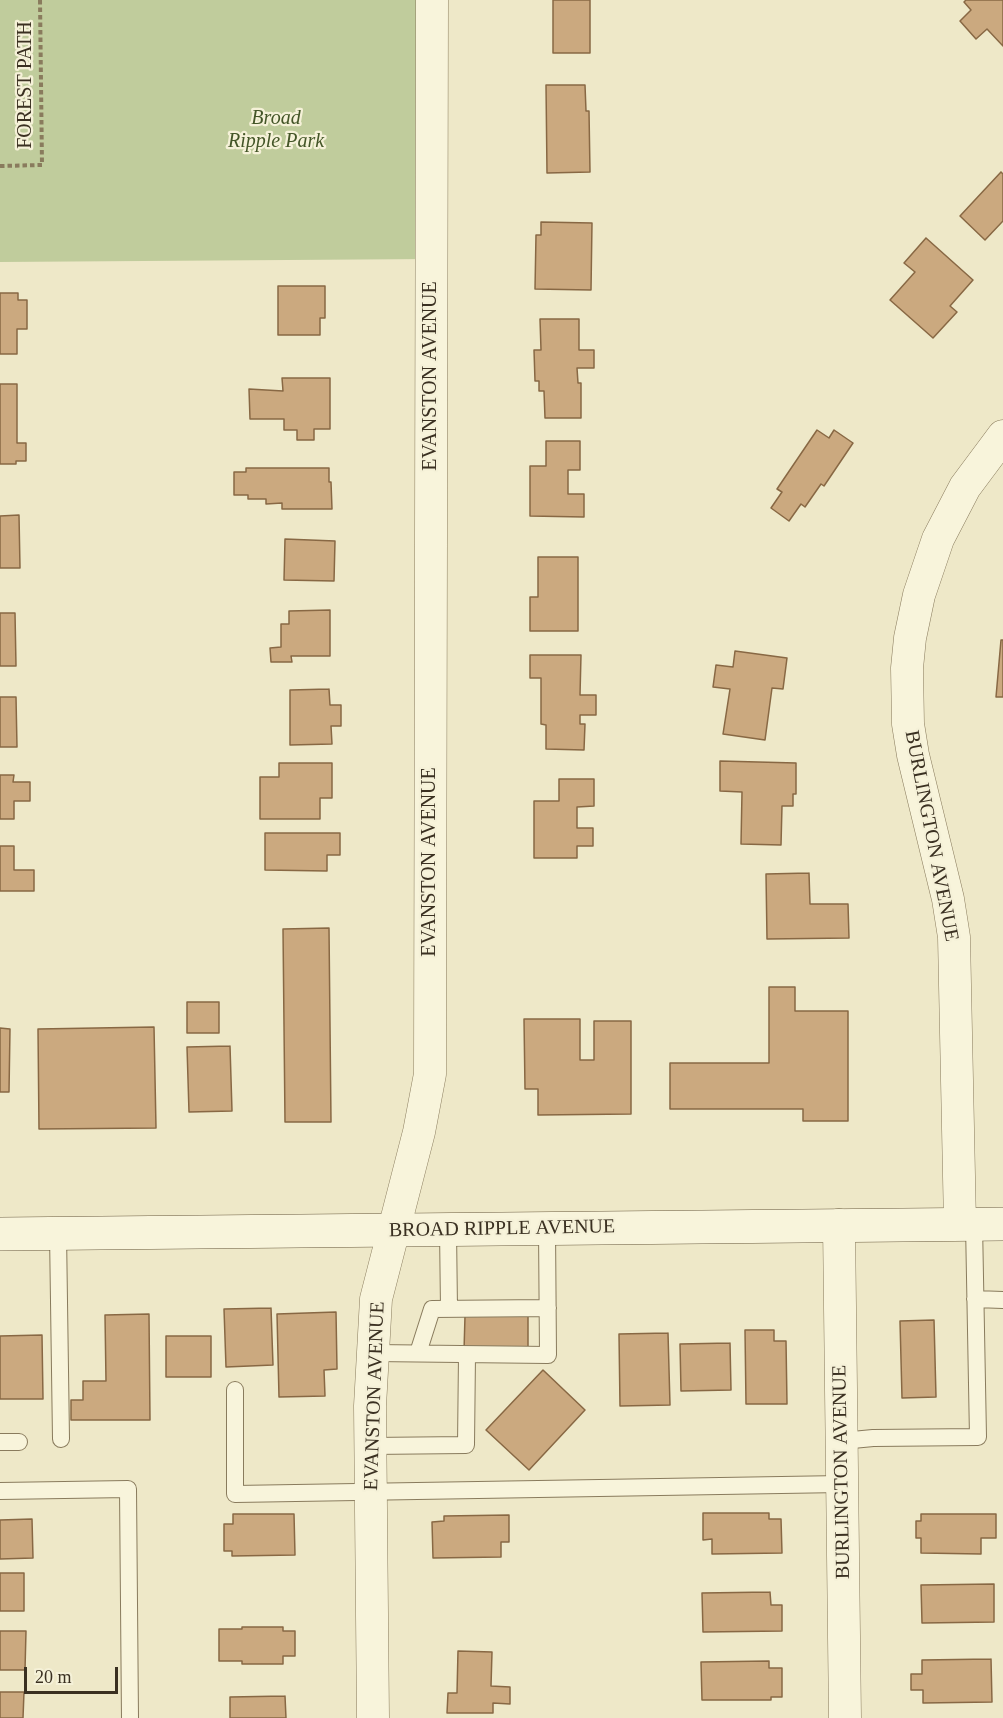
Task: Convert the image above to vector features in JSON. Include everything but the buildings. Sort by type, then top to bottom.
[{"type":"street","name":"EVANSTON AVENUE","points":[[373,1718],[370,1407],[376,1299],[419,1132],[430,1074],[432,0]]},
{"type":"street","name":"BURLINGTON AVENUE","points":[[979,1224],[954,937],[948,899],[913,755],[908,724],[907,668],[910,638],[919,595],[938,539],[965,487],[1003,436]]},
{"type":"street","name":"BROAD RIPPLE AVENUE","points":[[0,1234],[979,1224]]},
{"type":"street","name":"BURLINGTON AVENUE","points":[[839,1225],[845,1718]]},
{"type":"lane","points":[[842,1441],[873,1438],[978,1437],[975,1299],[979,1224]]},
{"type":"lane","points":[[374,1353],[548,1355],[547,1229]]},
{"type":"lane","points":[[448,1230],[449,1309]]},
{"type":"lane","points":[[58,1233],[61,1439]]},
{"type":"lane","points":[[975,1299],[1003,1299]]},
{"type":"lane","points":[[418,1353],[432,1309],[548,1308]]},
{"type":"lane","points":[[370,1446],[466,1445],[467,1355]]},
{"type":"lane","points":[[235,1390],[235,1494],[842,1484]]},
{"type":"lane","points":[[0,1442],[19,1442]]},
{"type":"lane","points":[[0,1491],[128,1489],[130,1718]]},
{"type":"path","name":"FOREST PATH","points":[[0,166],[42,165],[40,0]]},
{"type":"green space","name":"Broad Ripple Park","points":[[0,0],[432,0],[431,259],[0,262]]}]
